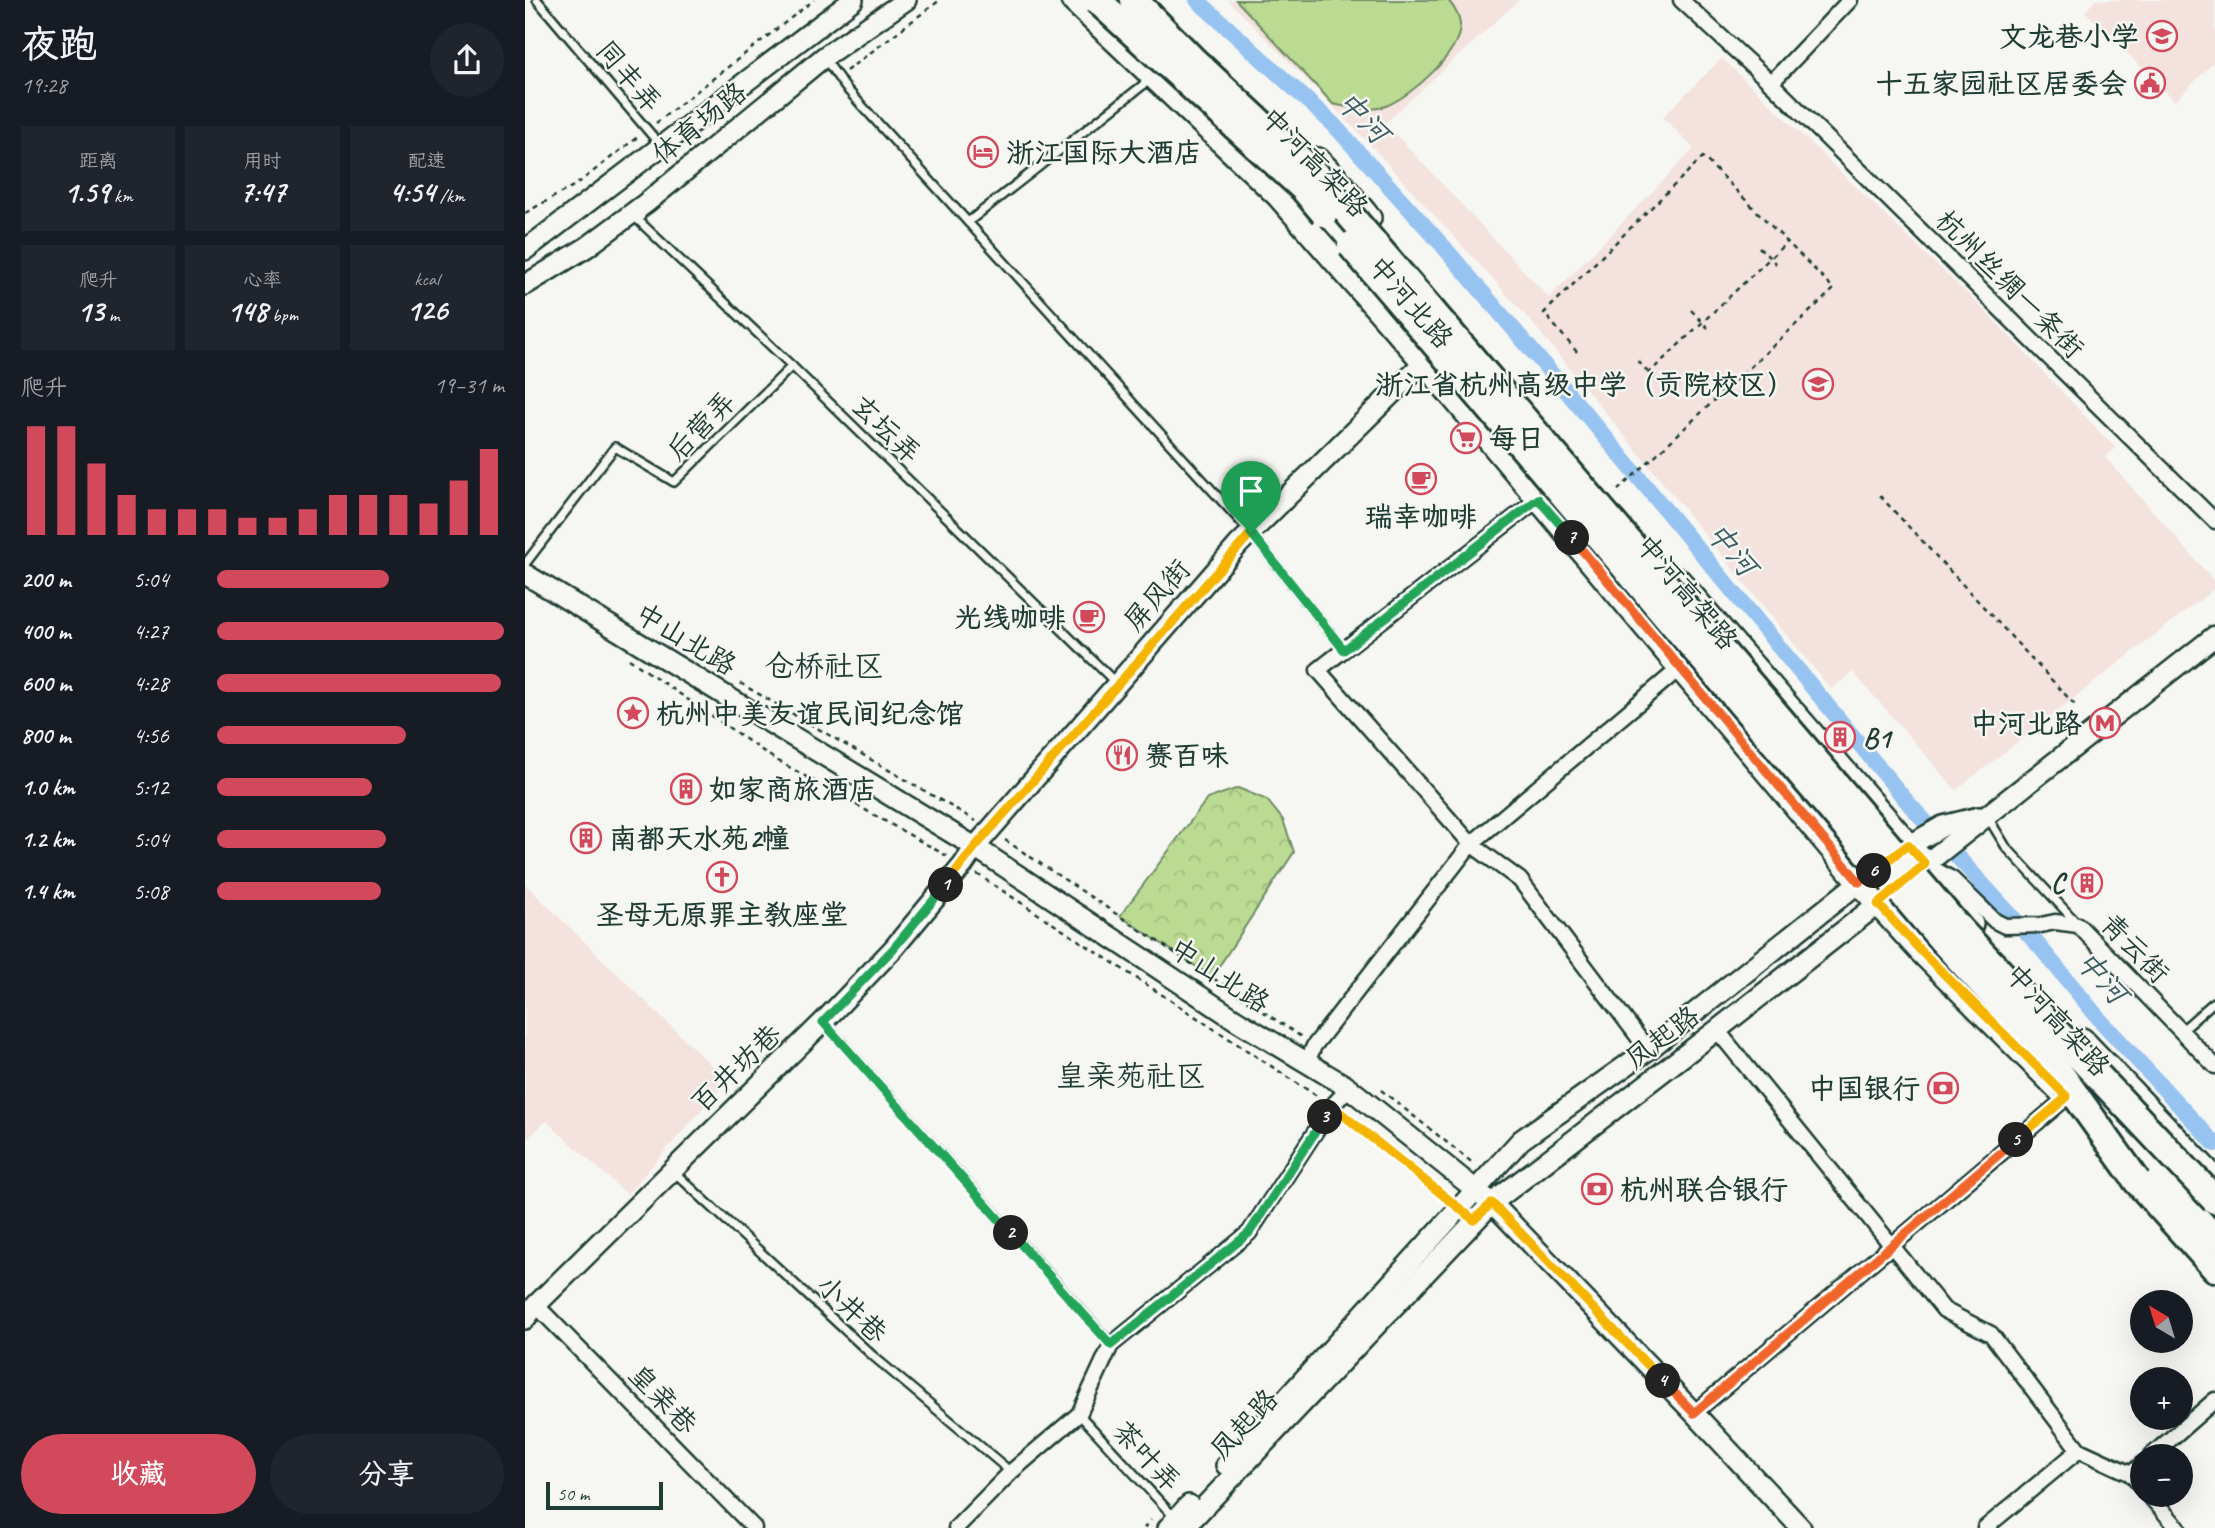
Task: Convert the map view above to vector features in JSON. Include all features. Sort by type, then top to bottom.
[{"type":"highway","name":"中河高架路","points":[[1097,0],[1303,188],[1942,940],[2215,1239]]},
{"type":"highway","name":"中河高架路","points":[[1135,0],[1194,61],[1313,172],[1960,930],[2215,1200]]},
{"type":"highway","points":[[2046,1054],[2137,1181],[2215,1268]]},
{"type":"main road","name":"体育场路","points":[[525,250],[853,0]]},
{"type":"main road","name":"体育场路","points":[[525,285],[587,247],[824,57],[906,0]]},
{"type":"main road","name":"中河北路","points":[[1073,0],[1278,195],[1424,362],[1878,904],[1920,950],[2131,1160],[2215,1255]]},
{"type":"main road","name":"中河北路","points":[[1125,0],[1184,40],[1341,184],[1459,328],[1608,499],[1932,858],[1967,920],[2215,1179]]},
{"type":"main road","name":"屏风街","points":[[975,847],[1251,533],[1424,362]]},
{"type":"main road","name":"中山北路","points":[[525,574],[975,847],[1189,990],[1349,1088],[1492,1203],[1801,1528]]},
{"type":"main road","name":"凤起路","points":[[1178,1526],[1492,1203],[1878,904],[1932,858],[1949,833],[1987,815],[2215,636]]},
{"type":"main road","points":[[1178,1526],[1521,1140],[1648,1049],[1916,840],[1949,833]]},
{"type":"main road","name":"百井坊巷","points":[[531,1312],[893,949],[975,847]]},
{"type":"street","name":"杭州丝绸一条街","points":[[1681,0],[1771,83],[2215,521]]},
{"type":"street","points":[[1771,83],[1850,0]]},
{"type":"street","points":[[1538,499],[1318,670],[1471,844],[1520,880],[1648,1049]]},
{"type":"street","points":[[1307,1062],[1314,1045],[1471,844],[1680,668]]},
{"type":"street","name":"青云街","points":[[1932,858],[1995,921],[2005,926],[2055,922],[2078,925],[2215,1066]]},
{"type":"street","points":[[1717,1030],[1944,1310],[1991,1334],[2079,1450],[2130,1467]]},
{"type":"street","points":[[956,1528],[1011,1472],[1079,1414],[1111,1345],[1249,1233],[1332,1106],[1349,1088]]},
{"type":"street","points":[[1694,1413],[2067,1097]]},
{"type":"street","name":"皇亲巷","points":[[531,1312],[754,1528]]},
{"type":"street","points":[[2165,1444],[2215,1400]]},
{"type":"street","points":[[1985,1528],[2079,1450]]},
{"type":"street","points":[[2159,1507],[2178,1528]]},
{"type":"lane","name":"同丰弄","points":[[537,0],[661,146]]},
{"type":"lane","points":[[1167,20],[1184,40]]},
{"type":"lane","points":[[824,57],[845,87],[1251,533],[1344,650]]},
{"type":"lane","points":[[968,222],[1153,76]]},
{"type":"lane","name":"玄坛弄","points":[[646,202],[639,221],[792,366],[1117,684]]},
{"type":"lane","name":"后营弄","points":[[525,564],[615,447],[674,482],[792,366]]},
{"type":"lane","name":"青云街","points":[[1987,815],[2006,847],[2078,925]]},
{"type":"lane","points":[[2182,1031],[2215,1001]]},
{"type":"lane","points":[[823,1022],[1111,1345]]},
{"type":"lane","name":"小井巷","points":[[671,1170],[873,1356],[1011,1472]]},
{"type":"lane","name":"茶叶弄","points":[[1079,1414],[1178,1526]]},
{"type":"path","points":[[525,213],[577,184],[814,0]]},
{"type":"path","points":[[1577,352],[1543,313],[1703,156],[1833,289],[1608,499]]},
{"type":"path","points":[[1649,373],[1787,242]]},
{"type":"path","points":[[1759,247],[1776,264]]},
{"type":"path","points":[[1691,310],[1708,328]]},
{"type":"path","points":[[1638,361],[1654,379]]},
{"type":"path","points":[[1880,496],[2075,705]]},
{"type":"path","points":[[626,657],[773,758],[963,865],[1332,1106],[1460,1208]]},
{"type":"shaded area","name":"浙江省杭州高级中学（贡院校区）","points":[[1228,0],[1519,0],[1385,123],[1549,298],[1694,149],[1663,117],[1722,58],[1992,318],[2115,448],[2105,457],[2215,582],[2215,588],[1956,790],[1853,672],[1831,689],[1530,320],[1367,141]]},
{"type":"shaded area","name":"文龙巷小学","points":[[2096,0],[2215,0],[2215,61],[2175,101],[2085,11]]},
{"type":"shaded area","points":[[525,884],[727,1081],[627,1194],[546,1121],[525,1141]]},
{"type":"green space","points":[[1236,0],[1448,0],[1460,24],[1452,48],[1421,83],[1386,106],[1359,109],[1333,104]]},
{"type":"green space","points":[[1238,788],[1267,800],[1283,820],[1294,852],[1212,977],[1120,916],[1207,799]]},
{"type":"waterway","name":"中河","points":[[1197,0],[1333,124],[1443,246],[1909,804],[2040,947],[2101,1021],[2215,1144]]},
{"type":"place","name":"文龙巷小学","points":[[2162,36]]},
{"type":"place","name":"十五家园社区居委会","points":[[2150,83]]},
{"type":"place","name":"浙江国际大酒店","points":[[983,152]]},
{"type":"place","name":"浙江省杭州高级中学（贡院校区）","points":[[1818,384]]},
{"type":"place","name":"每日","points":[[1466,438]]},
{"type":"place","name":"瑞幸咖啡","points":[[1421,479]]},
{"type":"place","name":"光线咖啡","points":[[1089,617]]},
{"type":"place","name":"杭州中美友谊民间纪念馆","points":[[633,713]]},
{"type":"place","name":"中河北路","points":[[2105,723]]},
{"type":"place","name":"B1","points":[[1840,737]]},
{"type":"place","name":"赛百味","points":[[1122,755]]},
{"type":"place","name":"如家商旅酒店","points":[[686,789]]},
{"type":"place","name":"南都天水苑2幢","points":[[586,838]]},
{"type":"place","name":"圣母无原罪主教座堂","points":[[722,877]]},
{"type":"place","name":"C","points":[[2087,883]]},
{"type":"place","name":"中国银行","points":[[1943,1088]]},
{"type":"place","name":"杭州联合银行","points":[[1597,1189]]},
{"type":"district","name":"仓桥社区","points":[[824,666]]},
{"type":"district","name":"皇亲苑社区","points":[[1131,1076]]},
{"type":"route","points":[[1538,499],[1859,882],[1908,845],[1925,864],[1878,904],[1920,950],[2067,1097],[1694,1413],[1492,1203],[1474,1220],[1332,1106],[1249,1233],[1111,1345],[823,1022],[893,949],[975,847],[1238,544],[1251,533],[1344,650],[1538,499]]}]
